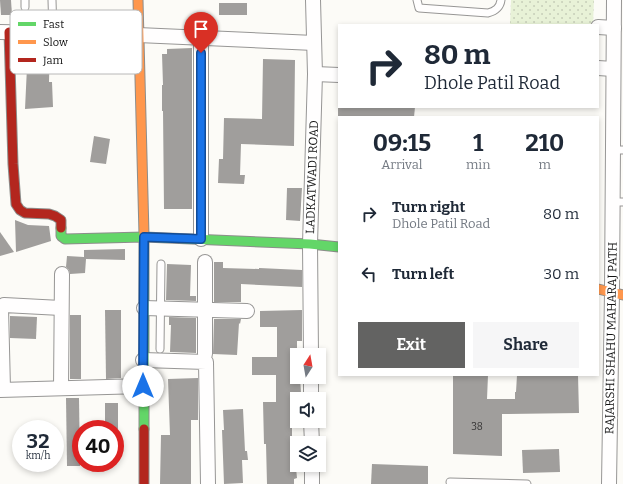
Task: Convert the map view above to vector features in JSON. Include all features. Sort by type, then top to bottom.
[{"type":"street","name":"LADKATWADI ROAD","points":[[311,348],[310,244],[315,74],[313,0]]},
{"type":"street","name":"RAJARSHI SHAHU MAHARAJ PATH","points":[[609,484],[618,294],[618,150],[613,69],[614,0]]},
{"type":"street","points":[[599,28],[614,28]]},
{"type":"street","points":[[4,32],[12,164],[16,204],[18,208],[27,214],[50,213],[57,215],[61,220],[61,236],[65,239],[144,237],[310,244],[338,247]]},
{"type":"street","points":[[142,35],[314,43]]},
{"type":"street","points":[[201,38],[201,239]]},
{"type":"street","points":[[599,68],[613,69]]},
{"type":"street","points":[[139,74],[144,237],[144,484]]},
{"type":"street","points":[[315,74],[338,75]]},
{"type":"street","points":[[205,262],[205,354]]},
{"type":"street","points":[[61,388],[62,274]]},
{"type":"street","points":[[599,289],[618,294]]},
{"type":"street","points":[[61,308],[4,306],[1,308],[1,390],[143,386]]},
{"type":"street","points":[[144,308],[247,310]]},
{"type":"street","points":[[143,360],[206,362],[208,484]]},
{"type":"street","points":[[312,472],[312,484]]},
{"type":"lane","points":[[417,0],[417,7],[419,8],[488,13],[497,9],[501,0]]},
{"type":"lane","points":[[160,349],[161,264]]},
{"type":"lane","points":[[450,482],[527,484]]},
{"type":"green space","points":[[511,0],[594,0],[593,24],[510,24]]},
{"type":"building","points":[[0,0],[11,0],[12,10],[10,10],[10,15],[1,15]]},
{"type":"building","points":[[219,3],[247,3],[247,15],[219,15]]},
{"type":"building","points":[[192,48],[192,209],[164,209],[162,54],[167,54],[167,49]]},
{"type":"building","points":[[263,59],[295,60],[294,146],[241,144],[240,175],[245,175],[244,184],[218,183],[219,159],[223,159],[224,118],[262,119]]},
{"type":"building","points":[[27,74],[49,74],[49,82],[52,82],[53,107],[25,109]]},
{"type":"building","points":[[338,108],[415,108],[414,116],[338,116]]},
{"type":"building","points":[[94,136],[110,139],[106,164],[90,162]]},
{"type":"building","points":[[287,188],[302,188],[300,221],[286,220]]},
{"type":"building","points":[[15,220],[28,225],[49,226],[51,241],[16,252]]},
{"type":"building","points":[[0,232],[14,252],[0,256]]},
{"type":"building","points":[[125,249],[125,260],[86,259],[85,273],[70,274],[66,267],[67,256],[84,257],[84,250]]},
{"type":"building","points":[[214,262],[223,262],[223,268],[302,270],[302,287],[241,284],[241,302],[214,302]]},
{"type":"building","points":[[167,264],[191,265],[190,296],[196,296],[196,301],[166,300]]},
{"type":"building","points":[[105,310],[121,310],[121,378],[106,379]]},
{"type":"building","points":[[302,310],[302,341],[297,341],[297,348],[290,348],[290,384],[300,384],[301,392],[290,392],[290,428],[292,428],[292,436],[290,436],[290,472],[296,472],[297,478],[294,479],[294,484],[267,484],[263,402],[276,402],[276,375],[252,375],[252,357],[277,357],[277,327],[260,327],[260,311]]},
{"type":"building","points":[[70,315],[81,315],[81,379],[70,379]]},
{"type":"building","points":[[10,316],[37,317],[36,339],[10,338]]},
{"type":"building","points":[[169,317],[196,318],[196,353],[170,352],[171,325],[169,325]]},
{"type":"building","points":[[214,319],[241,319],[240,324],[239,323],[237,355],[213,354]]},
{"type":"building","points":[[453,376],[488,376],[487,399],[515,399],[517,376],[578,376],[579,413],[502,414],[502,456],[453,454]]},
{"type":"building","points":[[198,378],[198,420],[191,420],[191,484],[160,484],[161,435],[170,435],[168,379]]},
{"type":"building","points":[[66,398],[79,398],[79,420],[72,420],[72,466],[67,466]]},
{"type":"building","points":[[105,403],[118,403],[118,420],[105,420]]},
{"type":"building","points":[[243,409],[245,451],[247,451],[248,460],[242,460],[243,483],[224,484],[222,430],[224,430],[223,410]]},
{"type":"building","points":[[559,449],[560,472],[523,473],[522,450]]},
{"type":"building","points":[[372,464],[428,466],[428,484],[371,484]]},
{"type":"traffic: fast","points":[[61,228],[61,236],[65,239],[144,237],[310,244],[338,247]]},
{"type":"traffic: fast","points":[[144,235],[144,429]]},
{"type":"traffic: slow","points":[[138,0],[138,10]]},
{"type":"traffic: slow","points":[[140,74],[144,235]]},
{"type":"traffic: slow","points":[[599,289],[623,295]]},
{"type":"traffic: jam","points":[[9,32],[10,65]]},
{"type":"traffic: jam","points":[[10,74],[13,164],[16,204],[20,210],[25,213],[49,214],[55,216],[61,220],[61,228]]},
{"type":"traffic: jam","points":[[144,429],[144,484]]},
{"type":"route","points":[[143,386],[144,237],[201,239],[201,53]]}]
